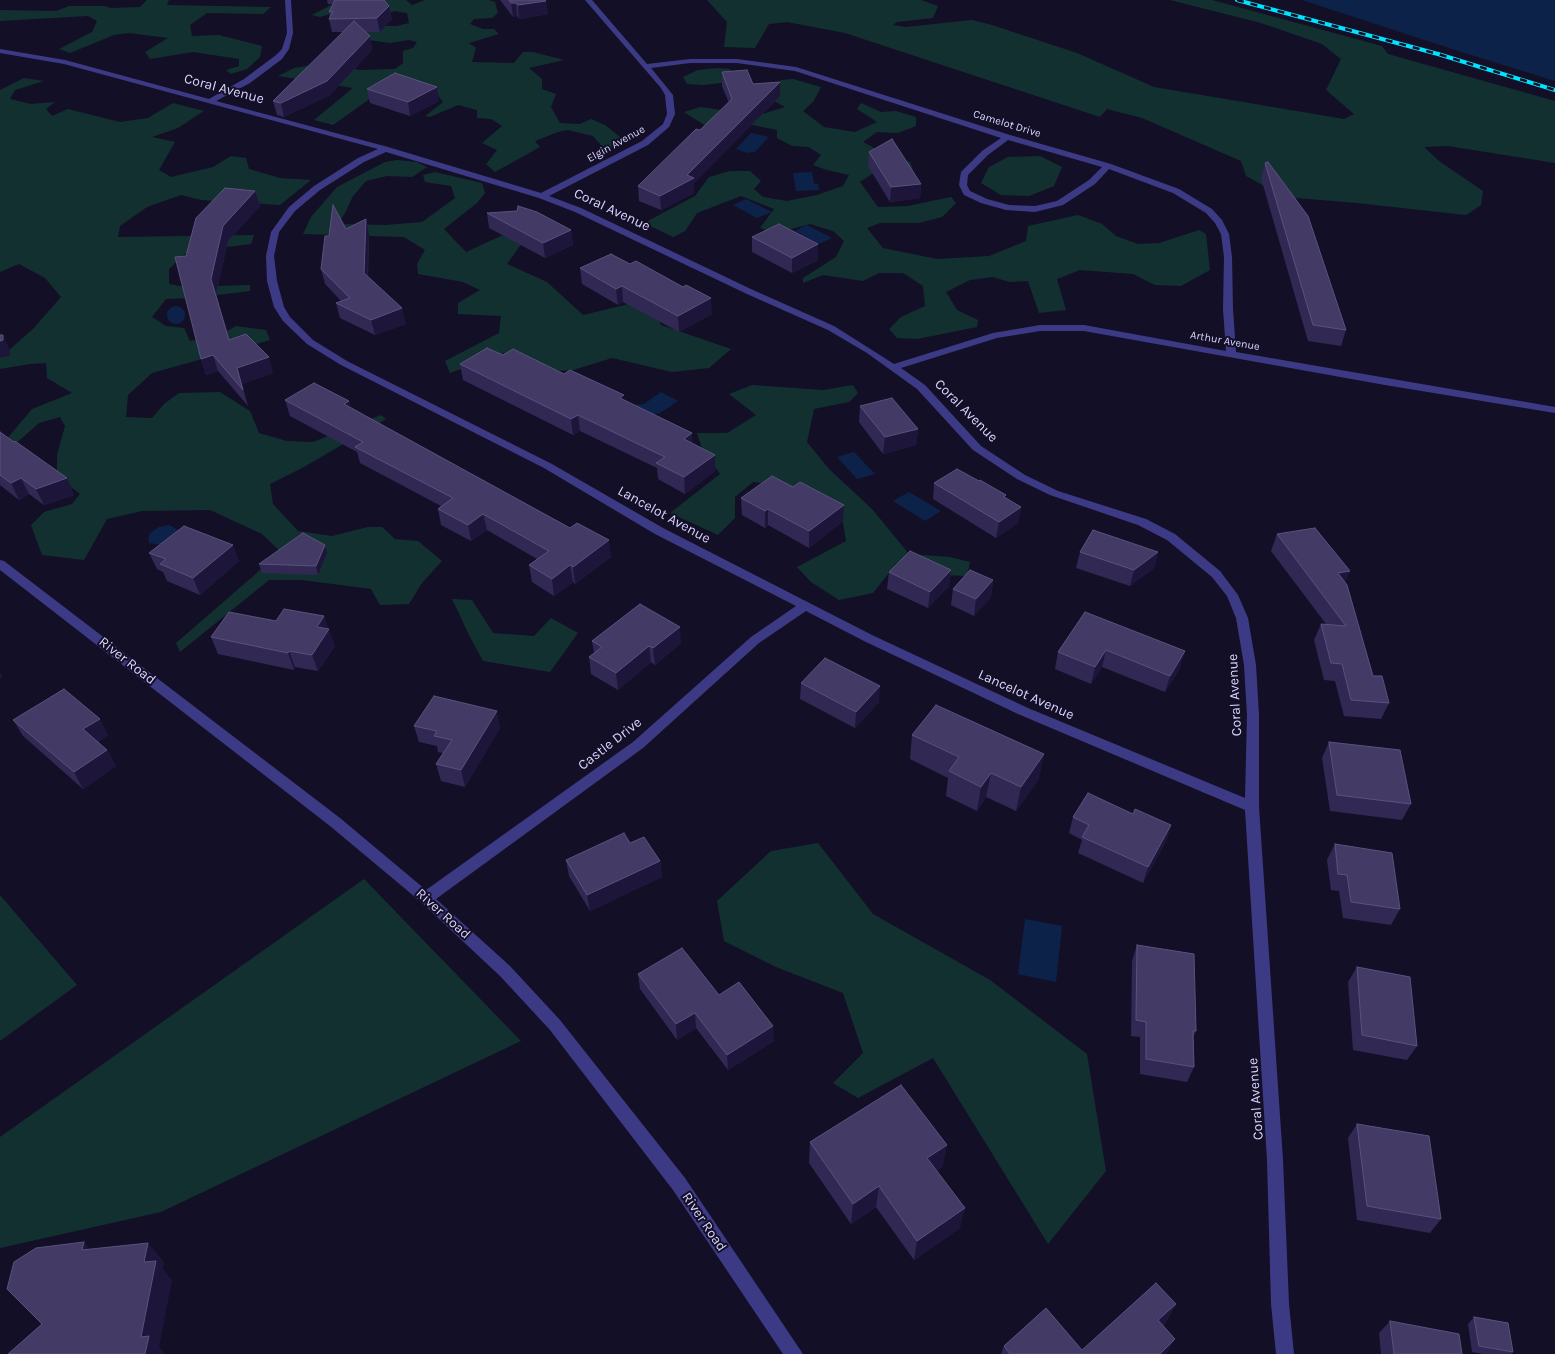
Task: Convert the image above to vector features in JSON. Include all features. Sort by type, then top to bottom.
[{"type":"street","points":[[210,101],[247,81],[279,57],[285,49],[290,33],[288,0]]},
{"type":"street","name":"Elgin Avenue","points":[[542,196],[645,143],[666,124],[670,114],[669,95],[658,79],[588,0]]},
{"type":"street","name":"Coral Avenue","points":[[0,51],[65,62],[385,149],[542,196],[616,227],[750,292],[831,328],[894,367],[921,387],[977,448],[1021,477],[1054,493],[1142,522],[1171,537],[1216,574],[1232,595],[1242,618],[1250,665],[1253,715],[1252,807],[1275,1160],[1280,1304],[1285,1354]]},
{"type":"street","name":"Camelot Drive","points":[[646,66],[714,60],[778,65],[814,74],[1007,137],[1108,166],[1176,191],[1194,200],[1219,222],[1225,234],[1228,257],[1228,310],[1232,355]]},
{"type":"street","points":[[1007,137],[984,153],[964,174],[963,185],[967,193],[984,201],[1009,208],[1035,209],[1060,203],[1077,193],[1092,182],[1108,166]]},
{"type":"street","name":"Lancelot Avenue","points":[[385,149],[362,160],[317,188],[292,209],[275,232],[270,256],[272,281],[279,307],[291,325],[310,342],[344,363],[493,437],[659,531],[868,638],[1023,711],[1252,807]]},
{"type":"street","name":"Arthur Avenue","points":[[894,367],[996,335],[1040,328],[1084,328],[1555,410]]},
{"type":"street","name":"River Road","points":[[0,564],[335,822],[426,898],[505,971],[561,1032],[679,1184],[794,1354]]},
{"type":"street","name":"Castle Drive","points":[[426,898],[638,745],[755,640],[805,606]]},
{"type":"green space","points":[[147,0],[169,0],[167,5],[271,7],[263,14],[207,13],[190,25],[192,36],[219,35],[262,46],[260,57],[247,69],[231,74],[226,70],[239,66],[239,59],[193,52],[150,59],[145,52],[168,38],[129,33],[114,35],[70,53],[59,49],[92,32],[97,21],[88,16],[0,21],[0,10],[56,11],[69,6],[140,7]]},
{"type":"green space","points":[[353,0],[406,0],[412,5],[425,0],[489,0],[495,2],[498,13],[492,18],[474,19],[470,24],[483,29],[494,29],[499,34],[469,43],[476,48],[472,62],[514,63],[523,52],[533,52],[564,60],[529,68],[542,79],[542,89],[556,94],[551,107],[560,123],[580,124],[591,119],[605,125],[624,140],[606,151],[593,136],[568,130],[558,132],[535,141],[540,147],[495,172],[486,164],[497,150],[482,143],[502,126],[491,119],[477,118],[477,110],[458,105],[430,117],[425,116],[443,102],[435,92],[378,93],[333,125],[314,120],[353,88],[278,76],[294,68],[312,65],[342,66],[359,70],[395,69],[403,63],[403,51],[413,48],[417,42],[409,40],[390,43],[347,37],[374,26],[396,26],[409,23],[407,13],[394,11],[379,19],[337,12],[320,17],[312,15],[331,5],[347,5]]},
{"type":"green space","points":[[707,0],[921,0],[938,6],[933,18],[897,22],[893,25],[905,27],[972,20],[1077,53],[1154,87],[1344,119],[1354,114],[1326,90],[1341,59],[1322,44],[1261,23],[1170,0],[1212,0],[1382,46],[1388,54],[1555,101],[1555,163],[1448,146],[1424,147],[1439,161],[1483,191],[1481,205],[1466,215],[1284,197],[1246,176],[1241,161],[1142,118],[1107,109],[1100,117],[845,33],[787,22],[769,24],[755,48],[724,47],[727,22]]},
{"type":"green space","points":[[730,69],[737,81],[704,85],[687,84],[683,77],[698,70]]},
{"type":"green space","points":[[24,78],[44,81],[15,90],[10,99],[31,104],[55,102],[46,109],[52,116],[68,109],[120,122],[148,118],[173,103],[204,111],[178,128],[152,137],[175,142],[159,170],[171,177],[213,167],[231,156],[246,158],[249,169],[280,178],[311,180],[280,205],[201,200],[181,195],[147,207],[120,226],[118,237],[254,235],[251,244],[187,252],[169,269],[169,284],[186,287],[250,285],[250,291],[193,298],[166,299],[152,317],[166,326],[184,328],[190,341],[222,334],[236,326],[266,330],[270,340],[152,373],[128,395],[126,417],[152,418],[164,404],[179,393],[220,392],[250,411],[259,433],[287,441],[313,442],[381,415],[386,419],[304,467],[270,484],[273,504],[298,531],[332,536],[368,527],[382,527],[395,539],[418,541],[442,561],[422,583],[409,604],[380,605],[371,589],[302,580],[269,580],[180,652],[176,643],[281,552],[262,534],[210,510],[142,511],[107,519],[84,560],[42,555],[31,525],[44,512],[72,504],[80,494],[57,476],[57,455],[65,426],[60,417],[39,423],[13,446],[0,447],[32,409],[72,393],[47,378],[46,363],[0,369],[0,358],[34,328],[61,297],[45,278],[19,264],[0,272],[0,90]]},
{"type":"green space","points":[[793,79],[821,87],[813,102],[803,111],[824,127],[855,132],[877,122],[857,109],[861,103],[881,112],[896,111],[916,117],[916,126],[898,133],[877,132],[863,142],[880,151],[910,162],[913,170],[872,174],[860,182],[878,207],[908,206],[951,197],[956,203],[942,217],[919,223],[880,223],[867,228],[883,248],[937,259],[989,256],[1026,241],[1028,226],[1078,215],[1102,224],[1116,236],[1138,244],[1159,243],[1199,230],[1206,234],[1210,270],[1181,286],[1155,285],[1133,274],[1080,270],[1057,279],[1066,310],[1039,313],[1028,281],[1009,282],[993,277],[970,280],[946,292],[957,310],[978,320],[977,327],[917,339],[897,338],[889,329],[901,317],[925,306],[923,286],[903,273],[879,273],[863,281],[823,275],[803,283],[803,278],[836,257],[844,241],[833,231],[810,224],[776,233],[760,228],[774,209],[741,196],[697,213],[685,231],[673,237],[644,223],[695,196],[709,177],[730,171],[750,171],[761,181],[754,189],[763,197],[787,201],[817,195],[843,186],[849,175],[813,165],[821,155],[809,147],[792,146],[777,138],[777,130],[742,123],[706,126],[684,112],[700,107],[759,115],[785,107],[769,98],[781,80]]},
{"type":"green space","points":[[1040,156],[1062,167],[1054,186],[1029,196],[1001,195],[981,183],[989,167],[1008,157]]},
{"type":"green space","points":[[397,160],[417,162],[427,167],[412,177],[387,176],[366,181],[353,196],[338,224],[385,225],[422,222],[455,198],[451,186],[425,182],[423,175],[435,172],[482,183],[485,193],[477,203],[444,229],[466,252],[516,229],[527,236],[507,264],[547,282],[583,315],[625,305],[672,282],[654,310],[661,325],[731,349],[709,368],[672,372],[612,358],[573,370],[541,372],[503,353],[450,373],[445,361],[499,333],[501,316],[458,314],[458,303],[480,290],[463,282],[418,274],[417,264],[425,250],[404,237],[303,234],[311,217],[337,187],[385,162]]},
{"type":"green space","points":[[752,385],[823,390],[853,385],[858,393],[849,402],[814,409],[807,442],[829,469],[872,509],[909,554],[950,557],[970,562],[967,576],[943,575],[907,557],[896,564],[873,593],[839,600],[811,582],[797,567],[846,541],[842,517],[770,484],[753,482],[735,497],[735,518],[718,535],[670,513],[720,474],[703,451],[697,433],[727,433],[756,415],[729,394]]},
{"type":"green space","points":[[452,599],[472,600],[493,633],[534,636],[551,618],[578,633],[550,672],[483,661]]},
{"type":"green space","points":[[818,843],[873,914],[990,980],[1087,1054],[1106,1171],[1048,1244],[933,1058],[858,1098],[833,1083],[863,1053],[843,993],[776,967],[724,941],[717,901],[771,851]]},
{"type":"green space","points":[[364,879],[521,1041],[161,1212],[0,1248],[0,1137]]},
{"type":"green space","points":[[0,895],[77,985],[0,1041]]},
{"type":"water","points":[[1302,0],[1555,0],[1555,81],[1452,49]]},
{"type":"water","points":[[751,133],[769,137],[755,152],[748,153],[736,149]]},
{"type":"water","points":[[812,172],[814,184],[818,184],[819,190],[796,191],[793,173]]},
{"type":"water","points":[[746,199],[772,212],[757,218],[733,205]]},
{"type":"water","points":[[807,225],[832,238],[819,244],[795,231]]},
{"type":"water","points":[[172,306],[180,306],[185,311],[183,322],[172,324],[167,319],[167,311]]},
{"type":"water","points":[[661,392],[678,401],[660,413],[630,418],[626,406],[644,404]]},
{"type":"water","points":[[854,452],[875,474],[857,479],[837,457]]},
{"type":"water","points":[[909,492],[941,511],[925,521],[893,501]]},
{"type":"water","points":[[169,525],[180,531],[162,545],[150,543],[148,540],[150,533],[159,527]]},
{"type":"water","points":[[1025,919],[1062,926],[1056,982],[1018,974]]},
{"type":"building","points":[[335,0],[384,0],[389,6],[377,18],[329,19],[333,11],[329,12]]},
{"type":"building","points":[[509,0],[546,1],[518,5],[511,3]]},
{"type":"building","points":[[354,21],[370,36],[327,81],[281,103],[273,101]]},
{"type":"building","points":[[747,70],[753,84],[780,82],[687,175],[694,178],[660,196],[638,186],[696,129],[700,130],[732,99],[722,72]]},
{"type":"building","points":[[395,73],[437,87],[408,102],[367,89]]},
{"type":"building","points":[[892,139],[921,184],[891,187],[869,152]]},
{"type":"building","points":[[1268,162],[1308,216],[1346,330],[1313,325],[1265,163]]},
{"type":"building","points":[[225,188],[255,191],[223,226],[211,279],[229,340],[246,334],[269,357],[237,368],[243,390],[213,355],[201,359],[175,257],[186,256],[196,218]]},
{"type":"building","points":[[333,205],[346,229],[366,219],[364,273],[402,308],[371,320],[336,303],[350,298],[321,269],[325,236],[329,236]]},
{"type":"building","points":[[518,206],[537,212],[571,230],[543,243],[487,213],[517,211]]},
{"type":"building","points":[[779,224],[818,244],[792,258],[752,237]]},
{"type":"building","points":[[611,254],[630,264],[636,261],[683,287],[686,285],[711,298],[678,316],[622,286],[616,289],[580,268]]},
{"type":"building","points":[[0,335],[3,335],[3,340],[0,341]]},
{"type":"building","points":[[487,348],[503,355],[513,349],[564,374],[570,370],[624,395],[620,398],[692,433],[684,439],[715,455],[684,477],[656,463],[665,457],[578,415],[571,419],[460,364]]},
{"type":"building","points":[[314,383],[349,401],[344,404],[570,528],[577,523],[609,540],[573,567],[570,565],[552,579],[529,565],[549,551],[483,514],[468,525],[438,509],[453,498],[355,447],[363,442],[285,400]]},
{"type":"building","points":[[892,398],[918,429],[885,437],[860,406]]},
{"type":"building","points":[[0,432],[67,478],[36,489],[21,478],[11,483],[0,475]]},
{"type":"building","points":[[957,469],[1006,495],[1004,497],[1021,507],[999,522],[934,483]]},
{"type":"building","points":[[772,476],[793,487],[800,482],[844,505],[809,531],[768,509],[765,511],[741,498]]},
{"type":"building","points":[[184,526],[233,545],[193,578],[160,564],[166,559],[149,553]]},
{"type":"building","points":[[1315,528],[1350,571],[1338,573],[1347,585],[1373,676],[1382,676],[1389,703],[1351,700],[1342,664],[1331,663],[1321,624],[1346,626],[1277,534]]},
{"type":"building","points":[[1093,530],[1158,552],[1134,570],[1080,552]]},
{"type":"building","points":[[303,533],[325,545],[316,566],[259,564]]},
{"type":"building","points":[[910,551],[951,570],[930,592],[889,572]]},
{"type":"building","points":[[970,570],[993,580],[976,599],[953,589]]},
{"type":"building","points":[[640,604],[680,627],[653,648],[649,646],[616,673],[589,657],[602,647],[592,641]]},
{"type":"building","points":[[284,609],[324,616],[317,627],[329,629],[312,655],[289,651],[288,653],[211,637],[229,612],[276,621]]},
{"type":"building","points":[[1085,612],[1185,651],[1170,676],[1106,650],[1095,667],[1058,652]]},
{"type":"building","points":[[825,658],[880,686],[856,712],[801,683]]},
{"type":"building","points":[[64,689],[100,719],[83,729],[107,750],[74,772],[13,720]]},
{"type":"building","points":[[434,696],[497,711],[461,770],[436,764],[452,740],[434,736],[437,731],[414,726]]},
{"type":"building","points":[[936,705],[1044,754],[1021,787],[991,773],[981,787],[949,771],[959,757],[912,735]]},
{"type":"building","points":[[1329,742],[1400,750],[1411,804],[1337,795]]},
{"type":"building","points":[[1088,793],[1133,814],[1135,809],[1171,825],[1148,867],[1082,837],[1089,825],[1073,817]]},
{"type":"building","points":[[624,833],[630,843],[644,837],[660,861],[587,895],[566,860]]},
{"type":"building","points":[[1335,844],[1392,853],[1400,909],[1351,902],[1347,875],[1338,874]]},
{"type":"building","points":[[1137,945],[1194,954],[1196,1031],[1193,1031],[1194,1067],[1146,1059],[1146,1022],[1136,1020]]},
{"type":"building","points":[[682,948],[719,995],[739,982],[773,1026],[727,1055],[695,1013],[676,1024],[638,974]]},
{"type":"building","points":[[1357,967],[1410,977],[1417,1046],[1362,1035]]},
{"type":"building","points":[[901,1085],[947,1145],[927,1158],[965,1208],[917,1241],[879,1186],[853,1204],[810,1142]]},
{"type":"building","points":[[1357,1124],[1429,1136],[1441,1219],[1367,1206]]},
{"type":"building","points":[[84,1242],[82,1250],[148,1243],[144,1262],[156,1261],[141,1337],[149,1336],[145,1354],[8,1354],[42,1324],[7,1289],[14,1262],[36,1248]]},
{"type":"building","points":[[1156,1283],[1176,1304],[1158,1320],[1175,1339],[1160,1354],[1010,1354],[1004,1346],[1046,1308],[1082,1350]]},
{"type":"building","points":[[1474,1317],[1508,1323],[1513,1352],[1479,1346]]},
{"type":"building","points":[[1390,1321],[1459,1334],[1462,1354],[1394,1354]]},
{"type":"railway","points":[[1237,0],[1438,54],[1555,90]]}]
